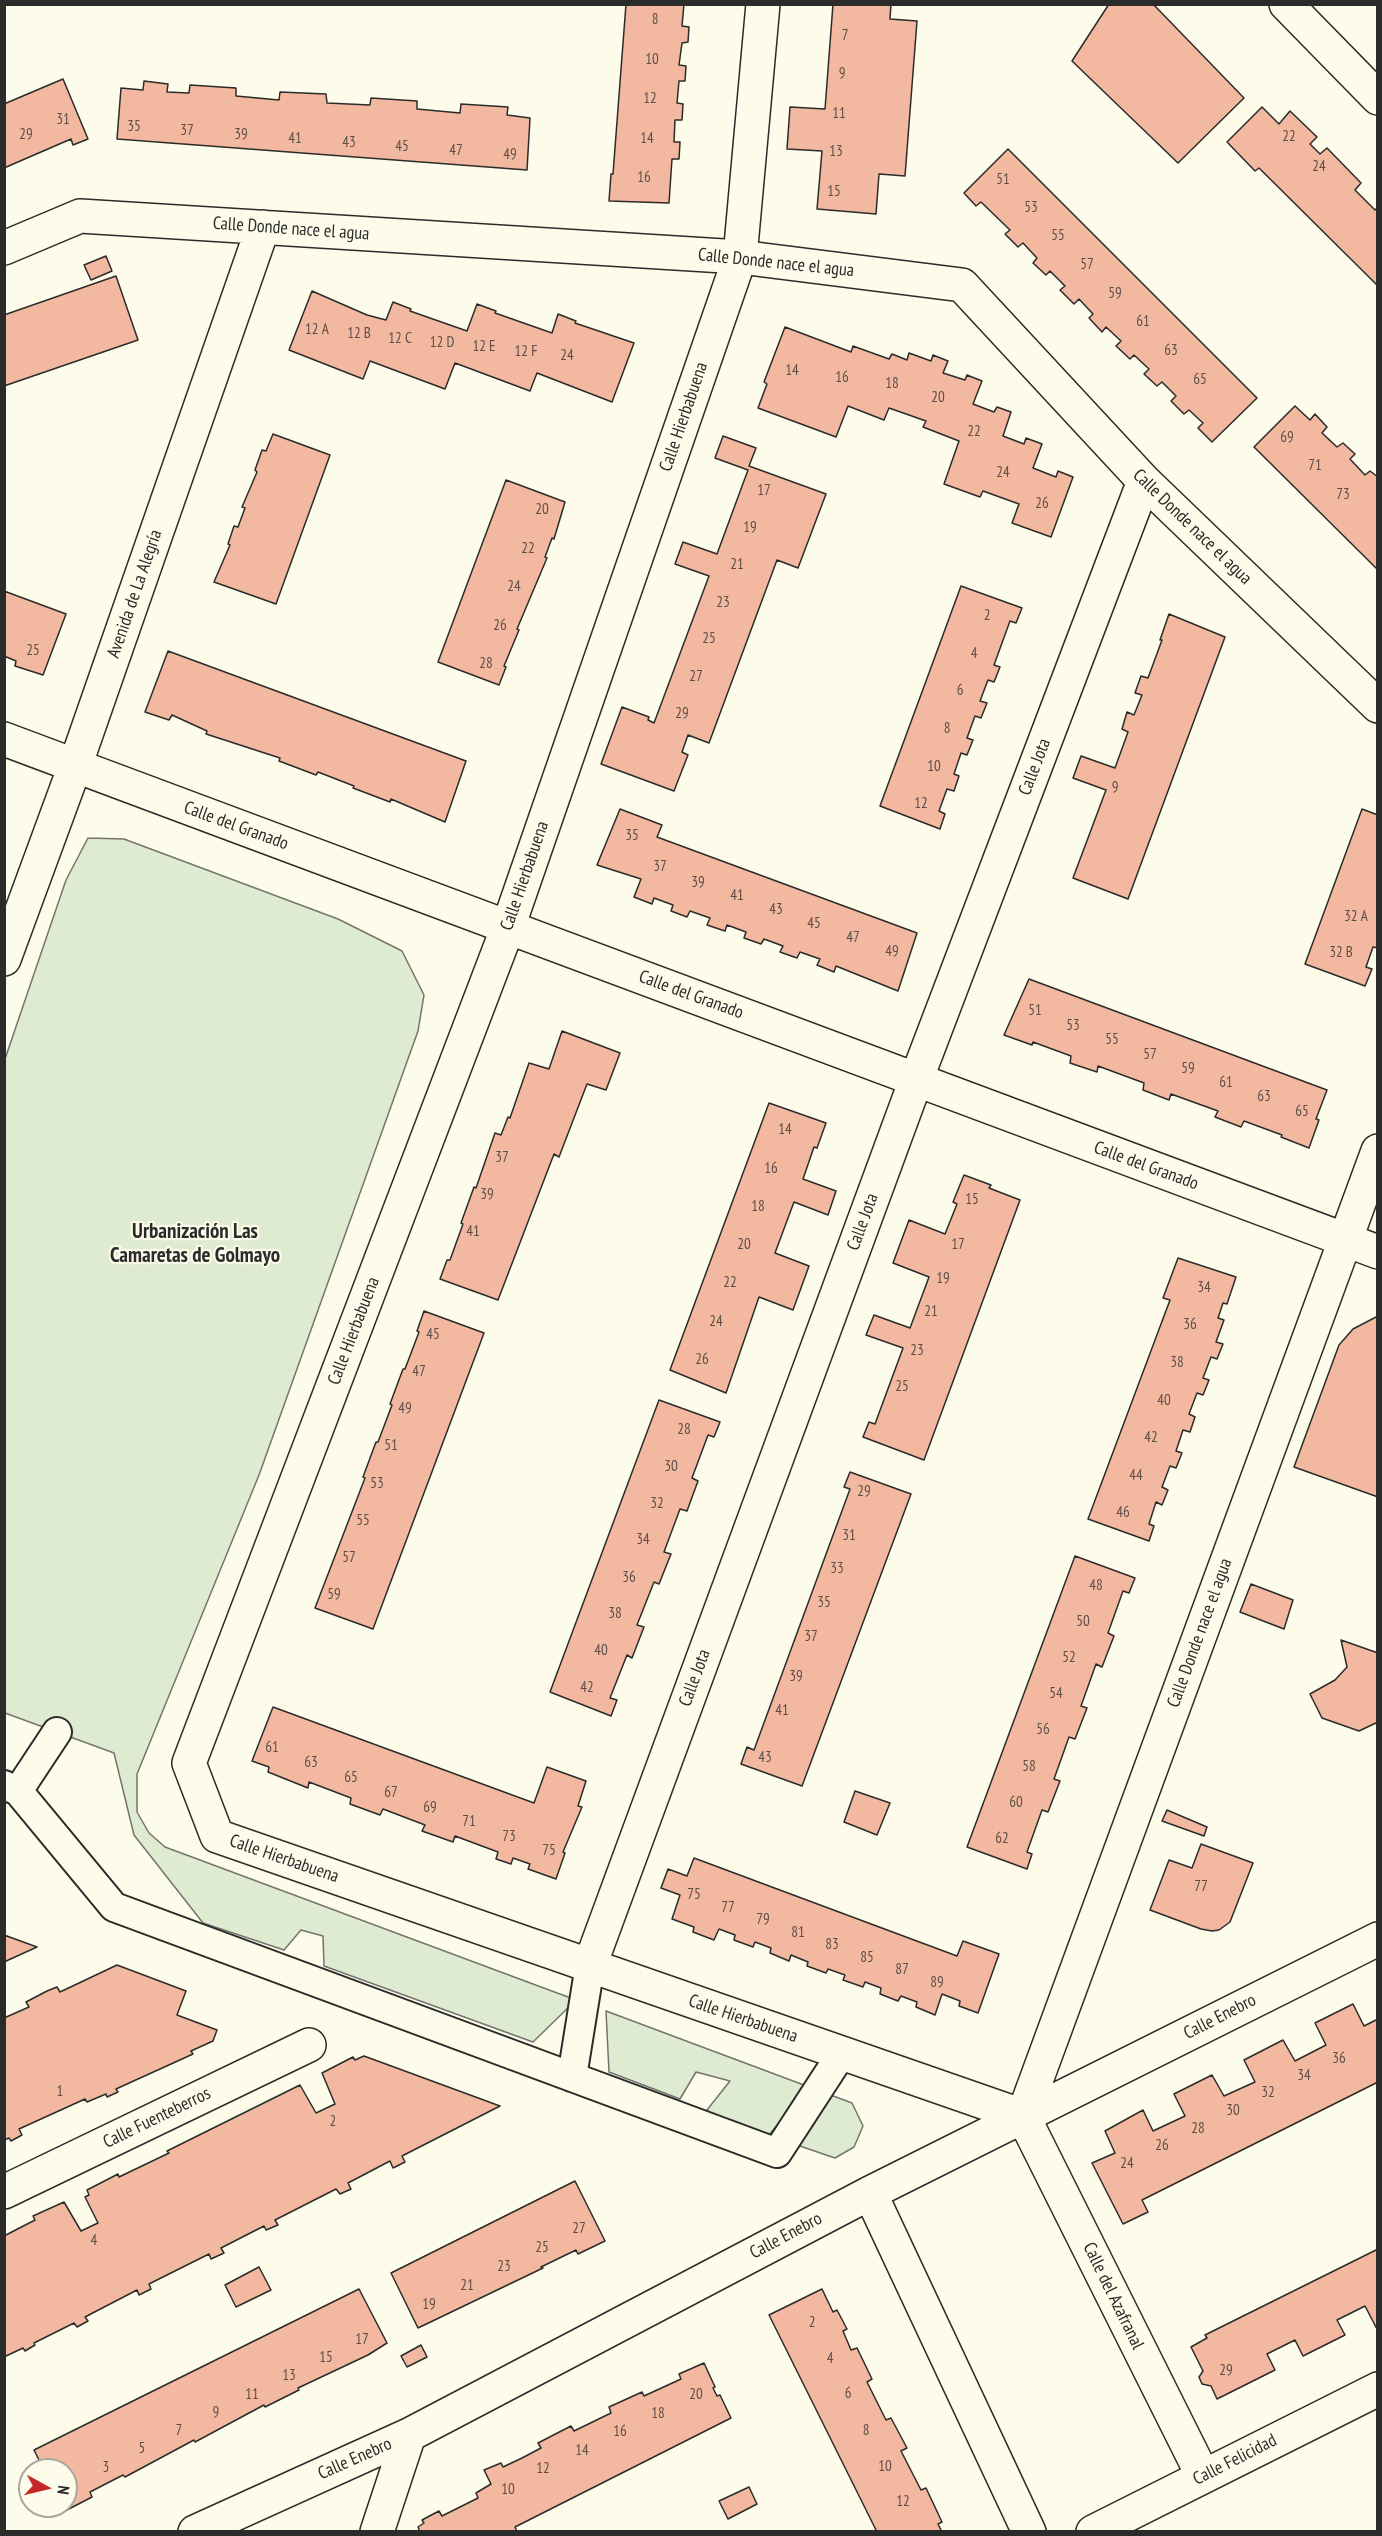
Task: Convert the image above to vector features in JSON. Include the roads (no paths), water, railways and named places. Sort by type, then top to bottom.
[{"type":"street","name":"Calle Hierbabuena","points":[[763,4],[740,257],[508,927],[189,1763],[217,1836],[1023,2116]]},
{"type":"street","points":[[1286,4],[1377,98]]},
{"type":"street","name":"Calle Donde nace el agua","points":[[4,248],[80,216],[740,257],[962,285],[1144,481],[1377,706]]},
{"type":"street","name":"Avenida de La Alegría","points":[[4,959],[75,766],[263,227]]},
{"type":"street","name":"Calle Jota","points":[[590,1965],[916,1080],[1144,481]]},
{"type":"street","name":"Calle del Granado","points":[[4,739],[1377,1252]]},
{"type":"street","name":"Calle Donde nace el agua","points":[[1023,2116],[1377,1151]]},
{"type":"street","points":[[57,1732],[11,1788],[114,1907],[777,2153],[842,2053]]},
{"type":"street","name":"Calle Enebro","points":[[195,2532],[410,2434],[870,2193],[1377,1939]]},
{"type":"street","points":[[572,2077],[590,1965]]},
{"type":"street","name":"Calle Fuenteberros","points":[[4,2192],[309,2044]]},
{"type":"street","name":"Calle del Azafranal","points":[[1023,2116],[1203,2476]]},
{"type":"street","points":[[870,2193],[1029,2532]]},
{"type":"street","name":"Calle Felicidad","points":[[1093,2532],[1377,2389]]},
{"type":"street","points":[[377,2532],[410,2434]]},
{"type":"district","name":"Urbanización Las Camaretas de Golmayo","points":[[195,1244]]}]
